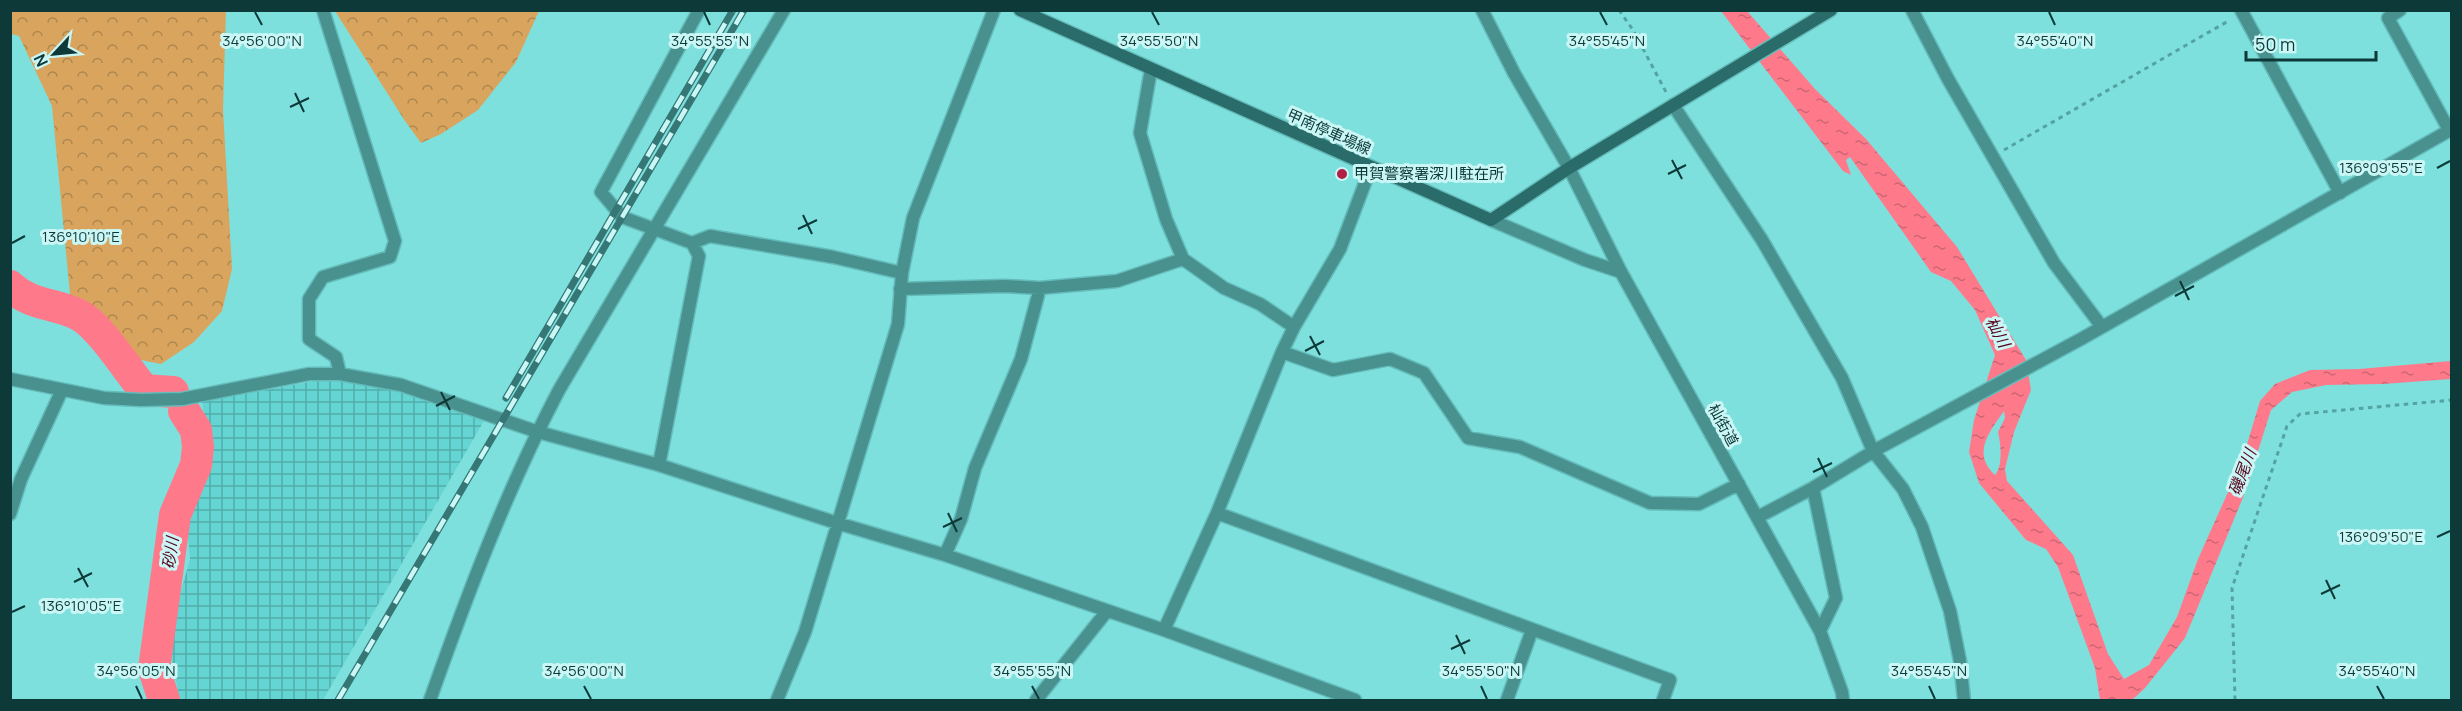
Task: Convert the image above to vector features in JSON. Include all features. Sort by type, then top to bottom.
[{"type":"main road","name":"甲南停車場線","points":[[1020,10],[1491,220]]},
{"type":"main road","points":[[1491,220],[1569,168],[1831,10]]},
{"type":"street","points":[[323,10],[395,241],[390,257],[323,277],[309,299],[309,339],[336,357],[340,374]]},
{"type":"street","points":[[699,10],[601,192],[622,217],[692,243],[710,236],[902,273]]},
{"type":"street","points":[[430,700],[491,539],[537,432],[559,390],[784,10]]},
{"type":"street","points":[[777,700],[805,632],[898,324],[902,273],[914,218],[994,10]]},
{"type":"street","name":"杣街道","points":[[1482,10],[1514,73],[1569,168],[1621,272],[1820,631],[1843,700]]},
{"type":"street","points":[[1912,10],[1948,79],[2054,263],[2102,327]]},
{"type":"street","points":[[1758,517],[2081,339],[2450,129],[2388,18],[2400,10]]},
{"type":"street","points":[[2241,12],[2340,193]]},
{"type":"street","points":[[1151,69],[1140,133],[1166,219],[1183,259],[1224,288],[1260,304],[1294,327]]},
{"type":"street","points":[[1673,105],[1762,240],[1842,378],[1876,450],[1903,489],[1922,527],[1936,564],[1960,661],[1964,700]]},
{"type":"street","points":[[1164,630],[1217,513],[1282,352],[1294,327],[1340,249],[1371,167]]},
{"type":"street","points":[[1491,220],[1585,260],[1621,272]]},
{"type":"street","points":[[659,465],[699,256],[692,243]]},
{"type":"street","points":[[900,290],[1005,286],[1040,288],[1117,281],[1183,259]]},
{"type":"street","points":[[945,555],[961,519],[975,468],[1021,359],[1040,288]]},
{"type":"street","points":[[1282,352],[1333,370],[1390,359],[1424,373],[1468,438],[1520,447],[1650,503],[1699,504],[1739,484]]},
{"type":"street","points":[[10,379],[104,398],[182,399],[309,374],[340,374],[401,385],[537,432],[659,465],[837,523],[945,555],[1164,630],[1355,700]]},
{"type":"street","points":[[10,514],[21,479],[62,390]]},
{"type":"street","points":[[1813,488],[1836,598],[1820,631]]},
{"type":"street","points":[[1217,513],[1670,680],[1663,700]]},
{"type":"street","points":[[1036,700],[1107,610]]},
{"type":"street","points":[[1507,700],[1532,630]]},
{"type":"path","points":[[1619,10],[1633,30],[1673,105]]},
{"type":"path","points":[[1992,156],[2241,12]]},
{"type":"path","points":[[2235,700],[2232,588],[2287,426],[2300,414],[2451,400]]},
{"type":"shaded area","points":[[315,381],[376,382],[485,419],[323,700],[180,700],[167,641],[190,559],[186,516],[211,459],[202,402]]},
{"type":"green space","points":[[11,10],[226,11],[223,109],[232,269],[222,311],[194,342],[161,364],[115,355],[84,340],[72,315],[52,106],[19,36],[11,34]]},
{"type":"green space","points":[[335,11],[539,11],[516,62],[478,110],[441,134],[421,143]]},
{"type":"water","points":[[1721,11],[1747,11],[1815,89],[1866,139],[1957,247],[2026,360],[2031,390],[2014,432],[2005,469],[2007,481],[2073,555],[2108,654],[2124,679],[2149,665],[2177,617],[2198,559],[2242,461],[2260,401],[2275,384],[2310,370],[2359,369],[2451,361],[2451,379],[2326,385],[2292,392],[2271,410],[2244,495],[2185,638],[2145,688],[2132,700],[2100,700],[2095,668],[2058,567],[2046,549],[2026,540],[1979,483],[1969,452],[1974,420],[1995,355],[1975,310],[1951,281],[1931,272],[1850,157],[1846,160],[1851,175],[1843,171]],"holes":[[[2004,411],[2005,418],[1998,432],[2000,461],[1995,475],[1984,459],[1985,442]]]},
{"type":"waterway","name":"砂川","points":[[10,286],[26,297],[70,311],[87,321],[105,339],[144,390],[173,392]]},
{"type":"waterway","name":"砂川","points":[[164,700],[154,669],[175,515],[196,465],[198,447],[196,430],[184,411]]},
{"type":"railway","points":[[506,398],[733,10]]},
{"type":"railway","points":[[338,700],[744,10]]},
{"type":"place","name":"甲賀警察署深川駐在所","points":[[1342,174]]},
{"type":"water label","name":"杣川","points":[[1998,332]]},
{"type":"water label","name":"磯尾川","points":[[2242,472]]}]
